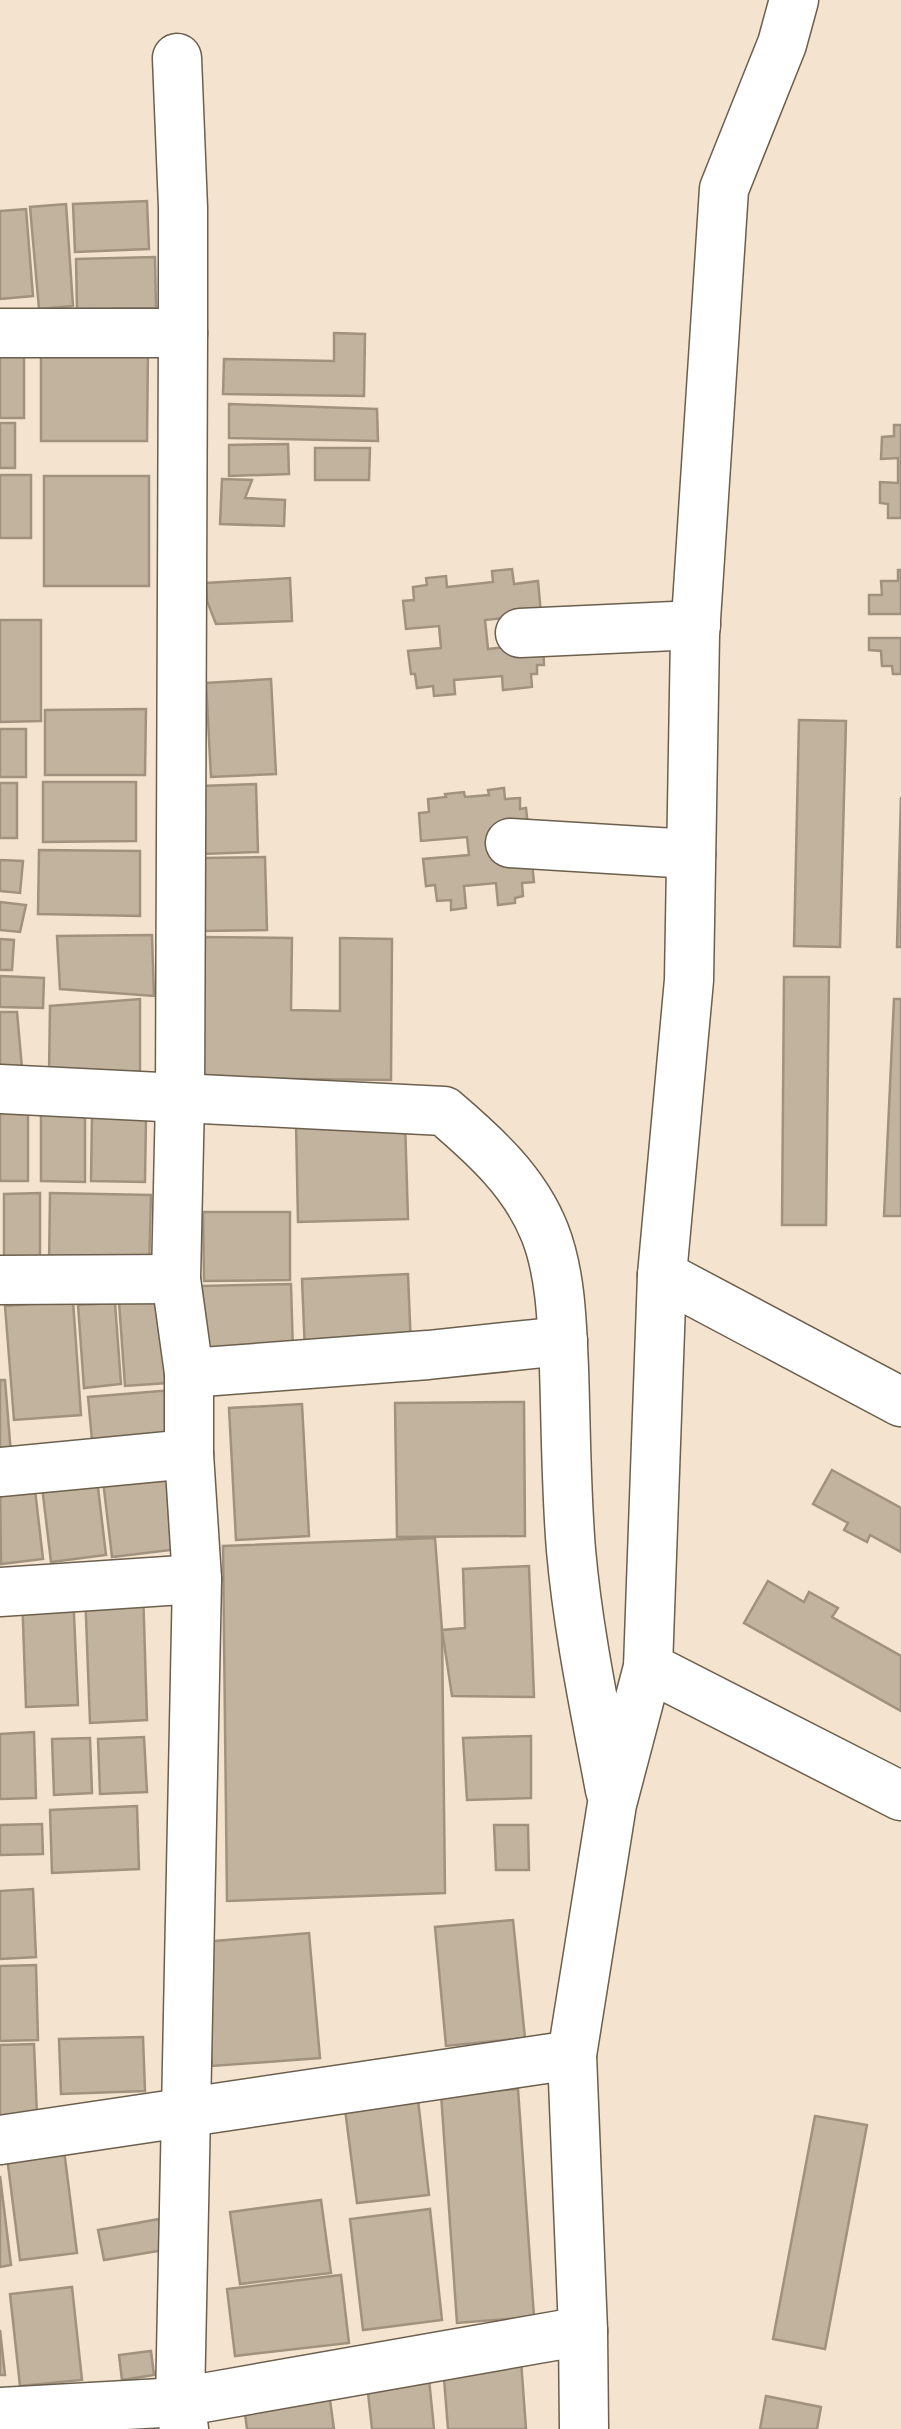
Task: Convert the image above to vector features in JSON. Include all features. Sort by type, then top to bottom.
[{"type":"street","points":[[584,2429],[572,2055],[612,1804],[648,1666],[662,1275],[690,980],[696,625],[724,189],[782,44],[794,0]]},
{"type":"street","points":[[177,58],[183,332],[176,1280],[190,1373],[188,1454],[197,1579],[182,2416]]},
{"type":"street","points":[[0,333],[183,332]]},
{"type":"street","points":[[520,633],[696,625]]},
{"type":"street","points":[[510,843],[691,854]]},
{"type":"street","points":[[0,1089],[444,1111],[488,1148],[528,1200],[546,1235],[558,1291],[571,1549],[580,1627],[612,1804]]},
{"type":"street","points":[[662,1275],[901,1402]]},
{"type":"street","points":[[0,1280],[176,1280]]},
{"type":"street","points":[[190,1373],[563,1342]]},
{"type":"street","points":[[0,1472],[188,1454]]},
{"type":"street","points":[[0,1592],[197,1579]]},
{"type":"street","points":[[648,1666],[901,1796]]},
{"type":"street","points":[[0,2140],[572,2055]]},
{"type":"street","points":[[0,2412],[182,2416],[583,2331]]},
{"type":"building","points":[[147,201],[149,249],[75,252],[73,204]]},
{"type":"building","points":[[66,204],[73,306],[39,309],[30,207]]},
{"type":"building","points":[[26,209],[33,296],[0,299],[0,211]]},
{"type":"building","points":[[155,257],[156,308],[77,309],[76,259]]},
{"type":"building","points":[[334,333],[365,334],[364,396],[223,394],[224,359],[334,361]]},
{"type":"building","points":[[0,349],[24,349],[24,418],[0,418]]},
{"type":"building","points":[[41,349],[148,349],[147,441],[41,441]]},
{"type":"building","points":[[229,404],[377,409],[378,441],[229,438]]},
{"type":"building","points":[[0,423],[15,423],[15,468],[0,468]]},
{"type":"building","points":[[894,425],[901,425],[901,518],[888,518],[888,504],[880,503],[880,482],[898,483],[898,458],[881,459],[882,437],[894,436]]},
{"type":"building","points":[[288,444],[289,474],[229,476],[229,445]]},
{"type":"building","points":[[315,448],[370,448],[369,480],[315,480]]},
{"type":"building","points":[[0,475],[31,475],[31,538],[0,538]]},
{"type":"building","points":[[44,476],[149,476],[149,586],[44,586]]},
{"type":"building","points":[[222,479],[252,480],[245,498],[285,500],[284,526],[220,524]]},
{"type":"building","points":[[512,569],[514,584],[538,581],[541,614],[485,620],[488,649],[543,643],[544,665],[537,665],[537,674],[531,674],[532,687],[503,690],[502,676],[454,680],[455,694],[434,696],[433,686],[417,688],[408,651],[441,648],[439,626],[406,629],[403,601],[414,600],[413,587],[427,585],[426,578],[446,576],[447,587],[493,582],[492,571]]},
{"type":"building","points":[[898,570],[901,614],[869,614],[869,595],[882,595],[881,581],[898,581]]},
{"type":"building","points":[[290,578],[292,621],[216,624],[207,601],[206,583]]},
{"type":"building","points":[[0,620],[41,620],[41,721],[0,722]]},
{"type":"building","points":[[869,638],[901,638],[901,674],[893,674],[892,666],[882,666],[881,651],[869,650]]},
{"type":"building","points":[[271,679],[276,774],[211,777],[206,683]]},
{"type":"building","points":[[146,709],[145,775],[45,775],[45,710]]},
{"type":"building","points":[[799,720],[846,721],[840,947],[794,946]]},
{"type":"building","points":[[0,729],[26,729],[26,777],[0,777]]},
{"type":"building","points":[[43,782],[136,782],[136,841],[43,842]]},
{"type":"building","points":[[0,783],[17,783],[17,838],[0,838]]},
{"type":"building","points":[[256,784],[258,852],[203,854],[201,786]]},
{"type":"building","points":[[504,788],[505,799],[520,798],[520,809],[526,808],[534,882],[522,883],[523,896],[515,898],[515,903],[498,905],[496,883],[464,886],[466,908],[451,910],[451,900],[437,901],[435,885],[426,886],[423,859],[469,855],[467,837],[421,841],[419,813],[429,812],[428,799],[446,797],[445,794],[489,795],[488,790]]},
{"type":"building","points":[[901,797],[901,947],[897,947]]},
{"type":"building","points":[[39,850],[140,851],[140,916],[38,914]]},
{"type":"building","points":[[265,857],[267,930],[202,931],[201,858]]},
{"type":"building","points":[[0,860],[23,861],[20,893],[0,891]]},
{"type":"building","points":[[0,902],[26,905],[20,932],[0,930]]},
{"type":"building","points":[[152,935],[154,996],[60,989],[57,936]]},
{"type":"building","points":[[201,937],[292,938],[291,1010],[340,1011],[340,938],[392,939],[391,1080],[199,1078]]},
{"type":"building","points":[[0,939],[14,940],[12,970],[0,970]]},
{"type":"building","points":[[0,976],[44,978],[43,1008],[0,1007]]},
{"type":"building","points":[[784,977],[829,977],[826,1225],[782,1225]]},
{"type":"building","points":[[140,999],[140,1071],[49,1074],[50,1006]]},
{"type":"building","points":[[894,999],[901,999],[901,1216],[884,1216]]},
{"type":"building","points":[[0,1012],[17,1012],[22,1068],[0,1068]]},
{"type":"building","points":[[0,1106],[28,1106],[28,1181],[0,1181]]},
{"type":"building","points":[[41,1114],[85,1114],[85,1182],[41,1181]]},
{"type":"building","points":[[92,1115],[146,1115],[145,1182],[91,1181]]},
{"type":"building","points":[[405,1121],[408,1219],[298,1222],[296,1123]]},
{"type":"building","points":[[40,1193],[40,1266],[4,1266],[4,1194]]},
{"type":"building","points":[[50,1193],[151,1195],[149,1270],[49,1268]]},
{"type":"building","points":[[203,1212],[290,1212],[290,1280],[204,1281]]},
{"type":"building","points":[[408,1274],[411,1347],[305,1352],[302,1279]]},
{"type":"building","points":[[291,1284],[293,1353],[204,1356],[202,1286]]},
{"type":"building","points":[[161,1299],[167,1383],[125,1386],[119,1302]]},
{"type":"building","points":[[73,1301],[81,1415],[14,1420],[5,1306]]},
{"type":"building","points":[[115,1303],[121,1384],[84,1388],[78,1305]]},
{"type":"building","points":[[0,1380],[5,1380],[11,1454],[0,1455]]},
{"type":"building","points":[[172,1390],[177,1444],[93,1451],[88,1397]]},
{"type":"building","points":[[524,1402],[525,1536],[397,1537],[395,1403]]},
{"type":"building","points":[[302,1404],[309,1536],[236,1540],[229,1408]]},
{"type":"building","points":[[169,1464],[179,1549],[112,1557],[102,1472]]},
{"type":"building","points":[[832,1470],[901,1508],[901,1552],[870,1535],[867,1542],[844,1530],[848,1523],[813,1504]]},
{"type":"building","points":[[96,1471],[106,1555],[51,1562],[41,1478]]},
{"type":"building","points":[[34,1481],[43,1559],[1,1564],[0,1484]]},
{"type":"building","points":[[435,1538],[442,1630],[445,1893],[227,1901],[223,1546]]},
{"type":"building","points":[[529,1566],[534,1697],[452,1696],[442,1630],[465,1628],[463,1569]]},
{"type":"building","points":[[768,1581],[804,1602],[809,1592],[838,1608],[832,1617],[901,1656],[901,1711],[744,1623]]},
{"type":"building","points":[[143,1589],[147,1720],[90,1723],[85,1591]]},
{"type":"building","points":[[73,1592],[78,1705],[26,1707],[22,1594]]},
{"type":"building","points":[[34,1732],[36,1798],[0,1799],[0,1734]]},
{"type":"building","points":[[531,1736],[531,1798],[467,1800],[463,1738]]},
{"type":"building","points":[[144,1737],[147,1792],[100,1794],[98,1739]]},
{"type":"building","points":[[90,1738],[92,1793],[54,1795],[52,1739]]},
{"type":"building","points":[[137,1806],[139,1869],[52,1873],[50,1810]]},
{"type":"building","points":[[42,1824],[43,1854],[0,1855],[0,1825]]},
{"type":"building","points":[[494,1825],[528,1825],[529,1870],[496,1870]]},
{"type":"building","points":[[33,1889],[36,1957],[0,1959],[0,1891]]},
{"type":"building","points":[[513,1920],[525,2038],[446,2046],[435,1927]]},
{"type":"building","points":[[309,1933],[320,2058],[212,2066],[203,1942]]},
{"type":"building","points":[[36,1965],[38,2040],[0,2041],[0,1966]]},
{"type":"building","points":[[143,2037],[145,2091],[61,2094],[59,2039]]},
{"type":"building","points":[[34,2044],[37,2116],[0,2117],[0,2045]]},
{"type":"building","points":[[518,2089],[534,2317],[457,2323],[441,2094]]},
{"type":"building","points":[[418,2100],[429,2195],[357,2203],[345,2109]]},
{"type":"building","points":[[815,2116],[867,2125],[825,2349],[773,2339]]},
{"type":"building","points":[[64,2150],[77,2253],[20,2260],[7,2157]]},
{"type":"building","points":[[0,2176],[11,2265],[0,2267]]},
{"type":"building","points":[[321,2200],[331,2273],[240,2284],[230,2212]]},
{"type":"building","points":[[430,2209],[442,2320],[363,2330],[350,2219]]},
{"type":"building","points":[[159,2219],[164,2250],[104,2260],[98,2230]]},
{"type":"building","points":[[341,2275],[349,2343],[235,2356],[227,2289]]},
{"type":"building","points":[[72,2287],[82,2380],[20,2386],[10,2294]]},
{"type":"building","points":[[0,2330],[5,2375],[0,2375]]},
{"type":"building","points":[[151,2351],[154,2375],[122,2380],[119,2355]]},
{"type":"building","points":[[521,2360],[526,2429],[448,2429],[443,2366]]},
{"type":"building","points":[[429,2379],[434,2429],[372,2429],[367,2384]]},
{"type":"building","points":[[329,2393],[334,2429],[247,2429],[244,2406]]},
{"type":"building","points":[[766,2396],[821,2407],[817,2429],[760,2429]]}]
